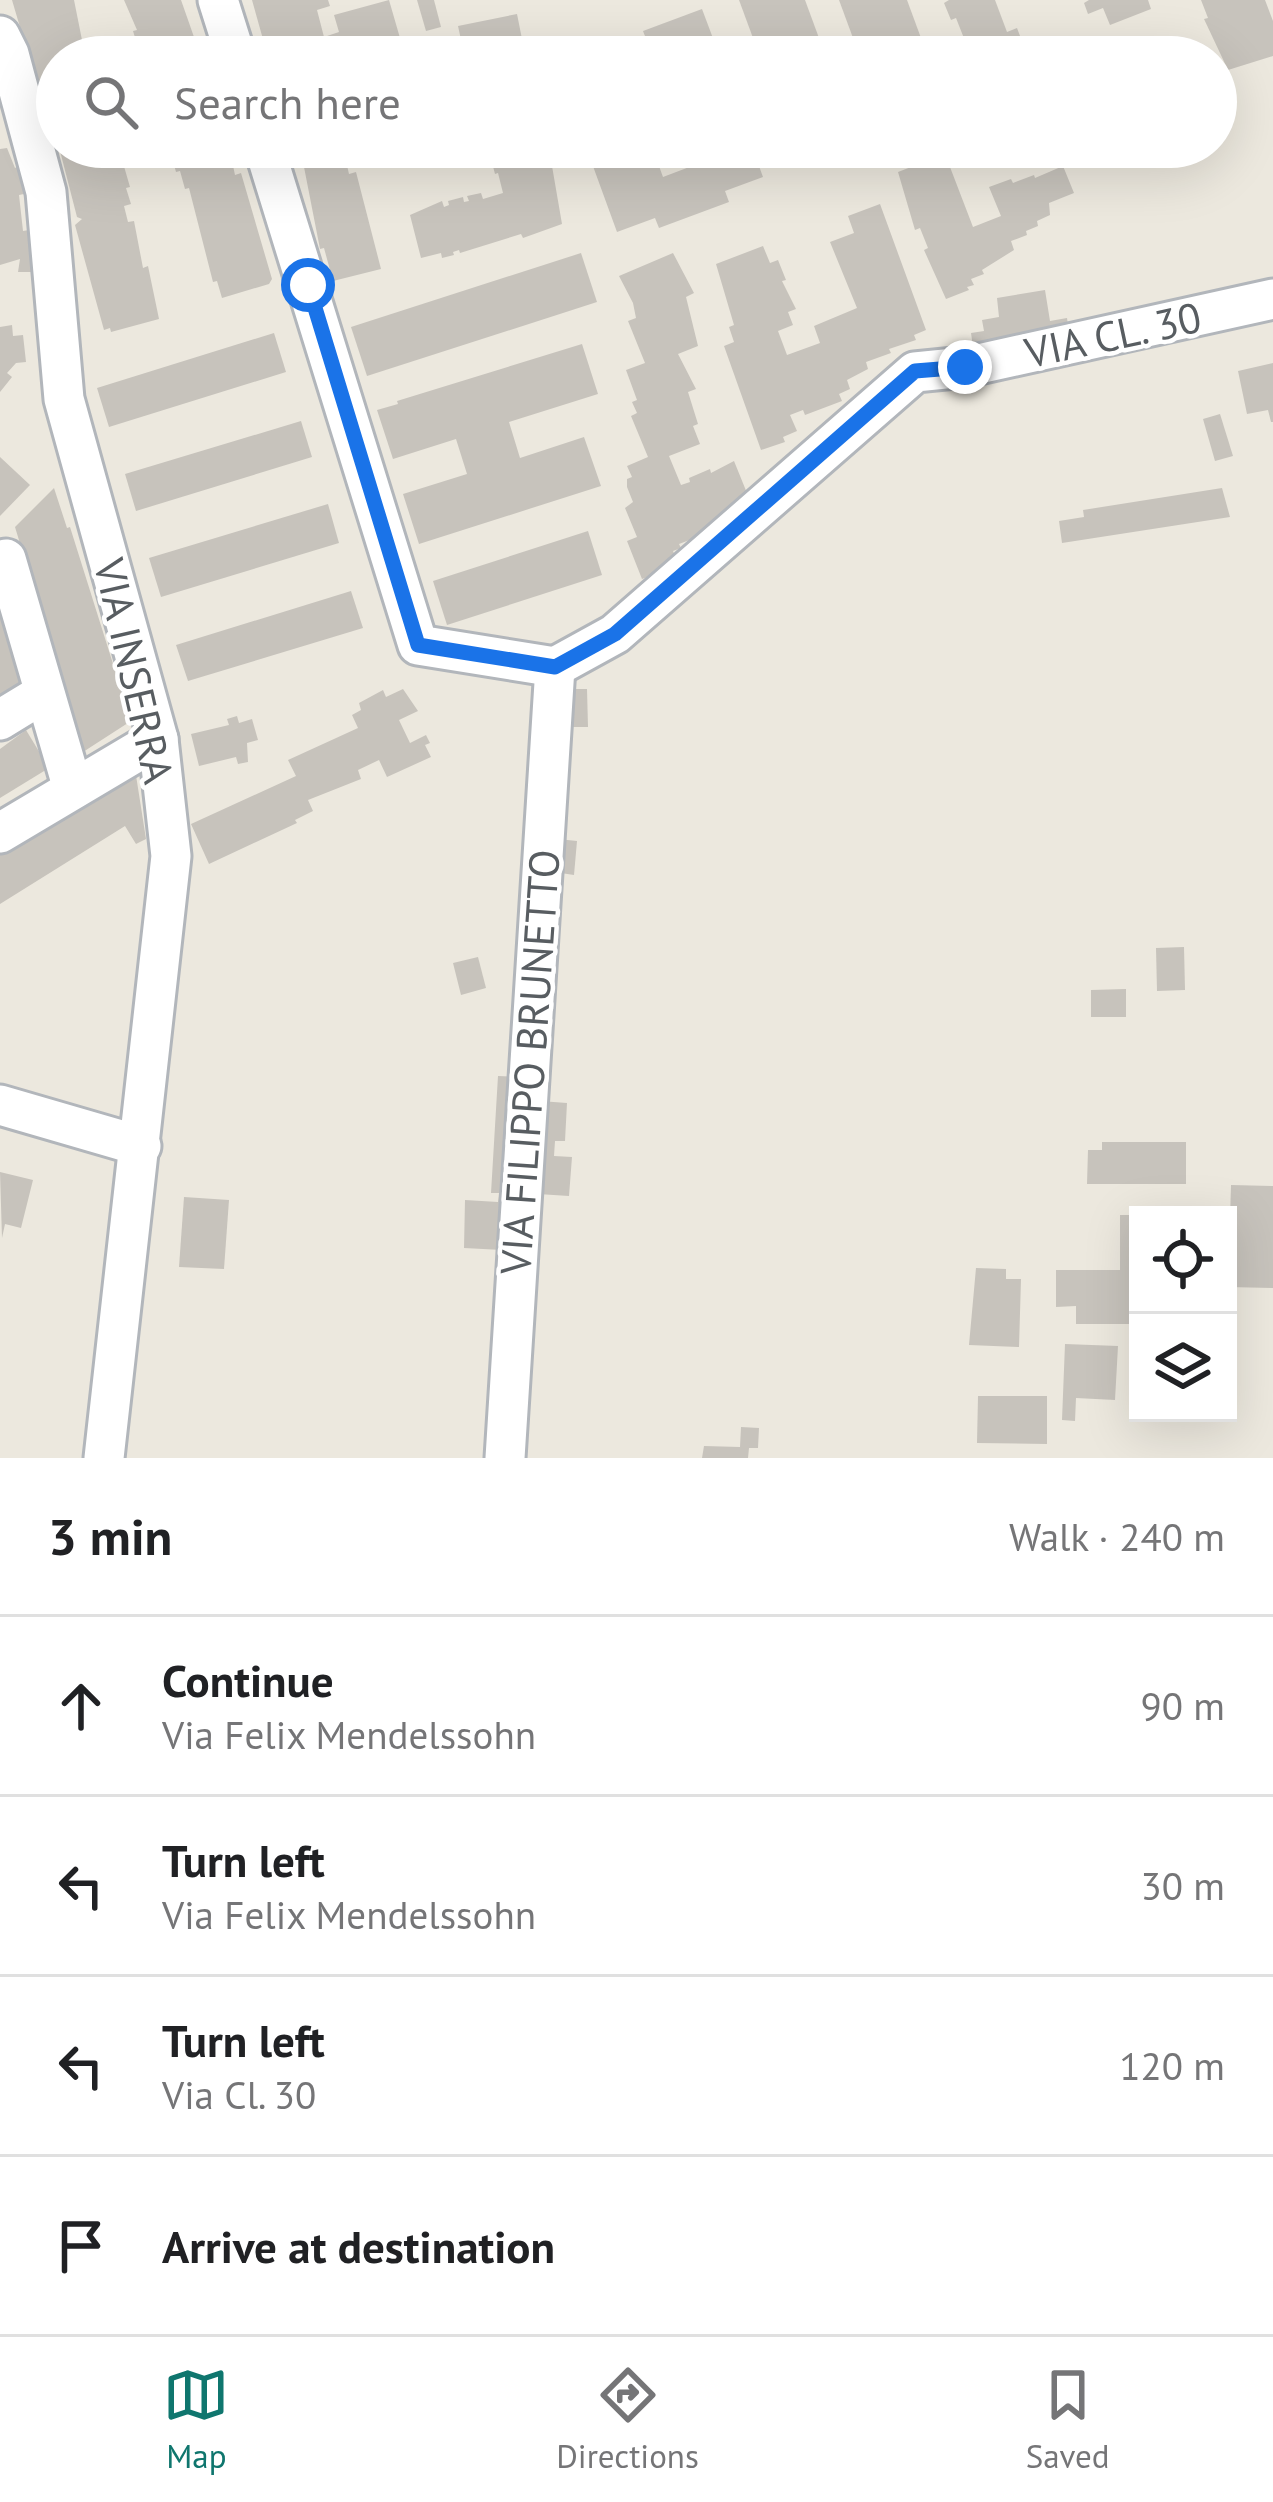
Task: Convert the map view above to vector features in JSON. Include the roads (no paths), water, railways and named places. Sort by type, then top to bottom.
[{"type":"street","points":[[218,0],[229,36]]},
{"type":"street","name":"VIA INSERRA","points":[[0,36],[36,155]]},
{"type":"street","name":"VIA INSERRA","points":[[40,168],[46,192],[64,399],[158,739],[171,856],[104,1458]]},
{"type":"street","points":[[271,168],[418,645],[555,667]]},
{"type":"street","name":"VIA CL. 30","points":[[555,667],[615,634],[915,371],[965,367],[1273,299]]},
{"type":"street","points":[[6,560],[73,789]]},
{"type":"street","name":"VIA FILIPPO BRUNETTO","points":[[505,1458],[555,667]]},
{"type":"street","points":[[0,720],[44,692]]},
{"type":"street","points":[[0,832],[158,739]]},
{"type":"street","points":[[0,1105],[141,1146]]}]
